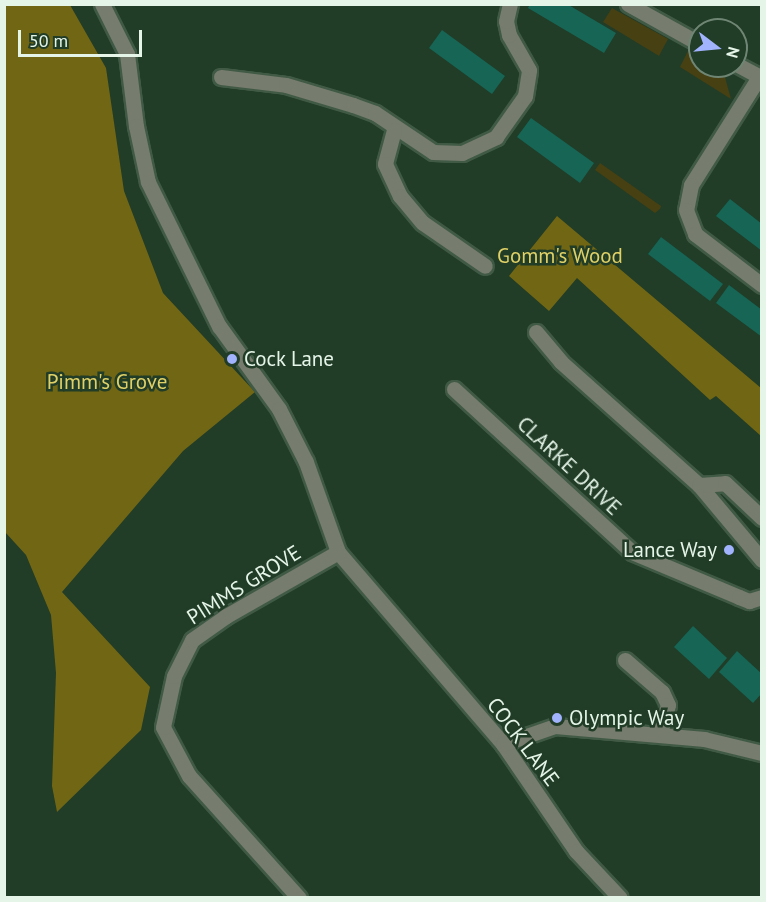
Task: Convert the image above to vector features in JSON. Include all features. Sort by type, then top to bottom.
[{"type":"street","name":"COCK LANE","points":[[102,4],[127,54],[136,126],[148,182],[219,326],[288,427],[313,480],[338,552],[503,744],[576,851],[620,897]]},
{"type":"street","points":[[221,77],[286,86],[319,94],[375,114],[394,130],[433,152],[447,154],[477,150],[505,127],[525,96],[529,80],[529,70],[507,28],[510,4]]},
{"type":"street","points":[[628,4],[688,37]]},
{"type":"street","points":[[760,78],[691,185],[686,210],[695,234],[762,285]]},
{"type":"street","points":[[394,130],[385,164],[400,196],[441,238],[485,266]]},
{"type":"street","points":[[536,332],[561,362],[699,485],[762,560]]},
{"type":"street","name":"CLARKE DRIVE","points":[[454,389],[632,552],[749,601],[762,597]]},
{"type":"street","points":[[699,485],[724,483],[762,518]]},
{"type":"street","name":"PIMMS GROVE","points":[[299,897],[189,777],[163,727],[174,676],[192,640],[226,616],[338,552]]},
{"type":"street","points":[[625,660],[663,692],[668,705],[660,733]]},
{"type":"street","points":[[503,744],[555,726],[660,733],[704,739],[762,753]]},
{"type":"shaded area","points":[[612,8],[668,39],[659,56],[603,22]]},
{"type":"shaded area","points":[[688,51],[688,72],[680,67]]},
{"type":"shaded area","points":[[698,78],[725,78],[731,99]]},
{"type":"shaded area","points":[[600,163],[661,206],[660,209],[655,213],[595,170]]},
{"type":"green space","name":"Pimm's Grove","points":[[5,4],[70,5],[106,68],[124,191],[163,293],[255,392],[183,451],[62,592],[150,687],[141,730],[57,812],[52,786],[56,673],[51,615],[26,555],[5,532]]},
{"type":"green space","name":"Gomm's Wood","points":[[557,216],[761,388],[761,436],[716,396],[710,400],[577,278],[549,311],[509,276]]},
{"type":"building","points":[[530,4],[567,4],[616,33],[604,53],[528,8]]},
{"type":"building","points":[[442,30],[505,76],[492,94],[429,48]]},
{"type":"building","points":[[531,118],[594,163],[580,183],[517,137]]},
{"type":"building","points":[[730,199],[762,224],[762,251],[716,216]]},
{"type":"building","points":[[661,237],[723,284],[710,301],[648,254]]},
{"type":"building","points":[[729,285],[762,310],[762,337],[716,303]]},
{"type":"building","points":[[693,626],[727,658],[709,679],[674,647]]},
{"type":"building","points":[[737,651],[762,674],[762,693],[753,703],[719,672]]},
{"type":"place","name":"Cock Lane","points":[[232,359]]},
{"type":"place","name":"Lance Way","points":[[729,550]]},
{"type":"place","name":"Olympic Way","points":[[557,718]]}]
